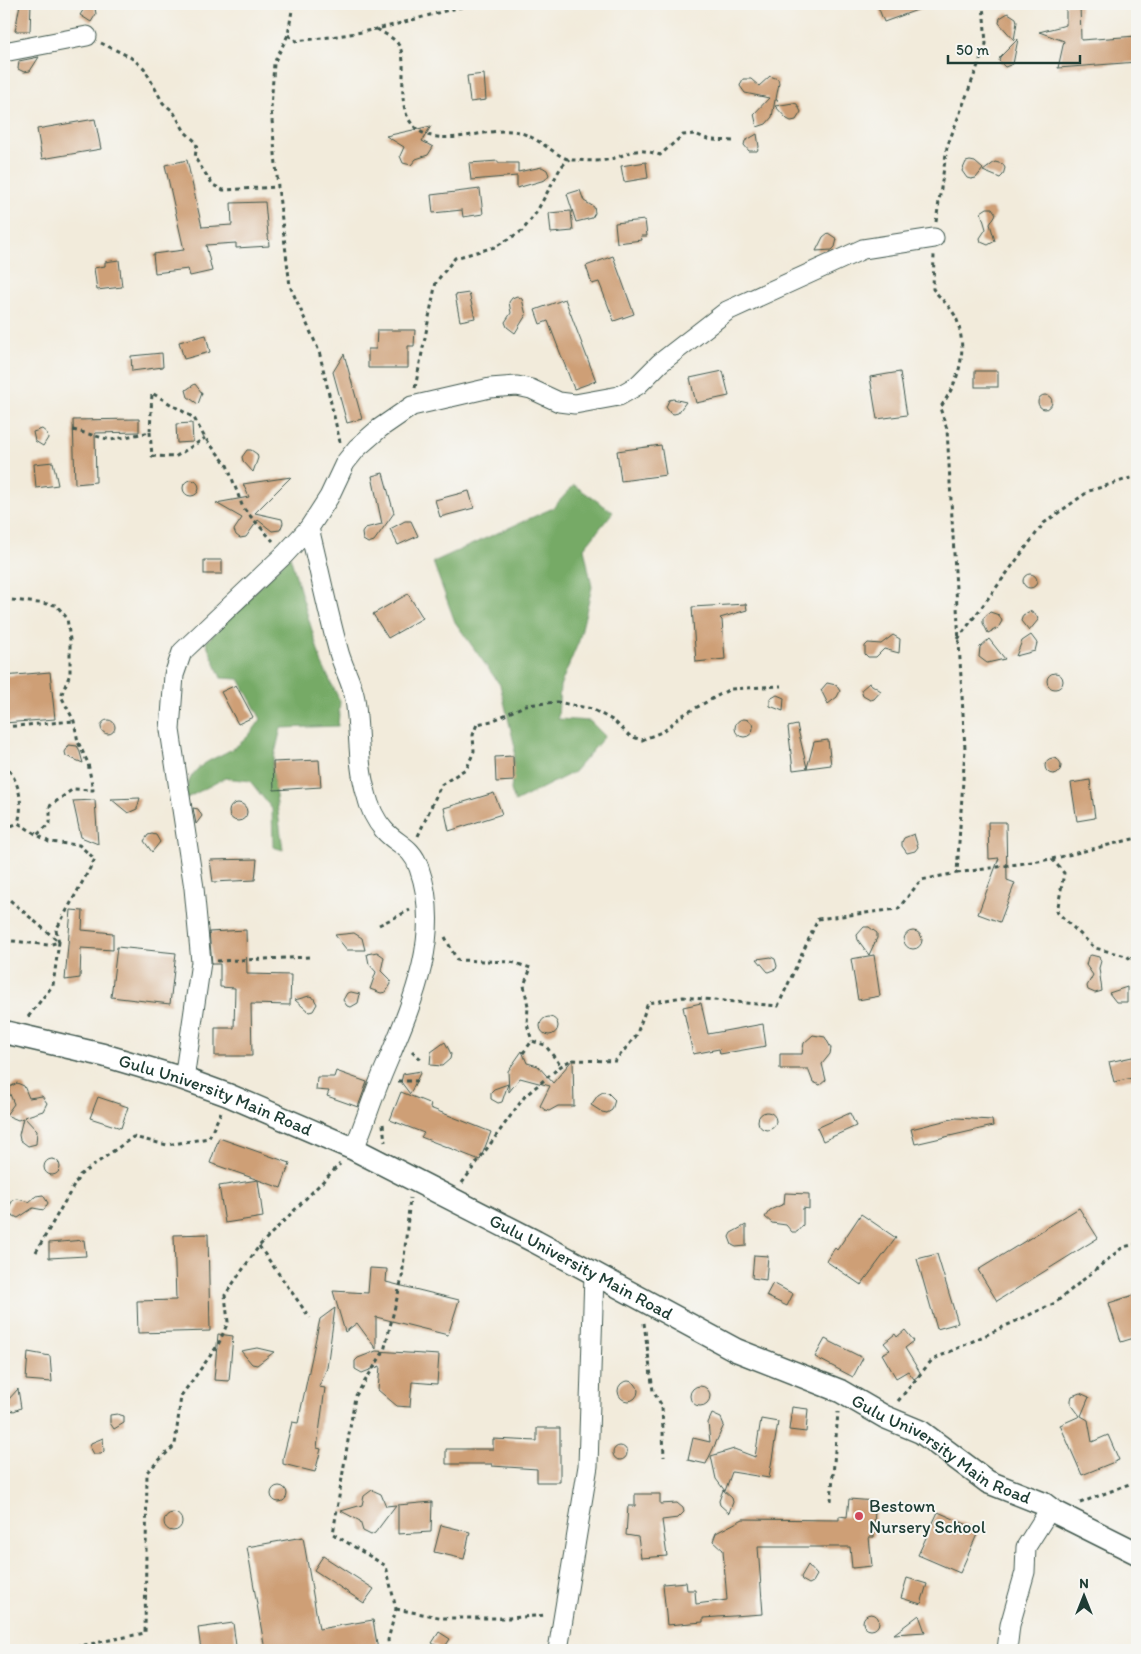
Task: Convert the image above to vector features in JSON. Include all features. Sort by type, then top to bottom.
[{"type":"street","points":[[4,52],[87,36]]},
{"type":"street","points":[[184,1079],[201,962],[194,888],[170,730],[174,675],[182,652],[285,554],[309,528],[329,497],[345,463],[357,448],[380,428],[412,406],[490,388],[517,386],[531,389],[559,402],[575,404],[619,396],[638,385],[660,363],[727,311],[862,249],[934,238]]},
{"type":"street","points":[[309,528],[341,662],[355,698],[358,761],[367,797],[373,813],[384,830],[411,851],[420,868],[426,903],[427,940],[423,963],[408,1014],[354,1149]]},
{"type":"street","name":"Gulu University Main Road","points":[[10,1032],[103,1055],[184,1079],[228,1095],[354,1149],[412,1178],[450,1200],[536,1242],[736,1350],[840,1391],[885,1417],[921,1432],[988,1482],[1044,1504],[1137,1554]]},
{"type":"street","points":[[558,1650],[566,1613],[588,1466],[594,1275]]},
{"type":"street","points":[[1007,1650],[1010,1625],[1025,1572],[1026,1547],[1052,1510]]},
{"type":"path","points":[[293,4],[288,35],[274,63],[271,110],[278,187],[290,286],[319,351],[345,463]]},
{"type":"path","points":[[288,35],[296,41],[376,29],[476,4]]},
{"type":"path","points":[[957,873],[964,749],[947,429],[940,408],[950,393],[963,357],[957,318],[933,289],[934,238],[947,147],[986,44],[983,4]]},
{"type":"path","points":[[376,29],[398,42],[402,51],[404,106],[411,123],[422,133],[447,137],[512,130],[534,137],[568,160],[605,160],[636,149],[660,155],[684,135],[695,134],[710,140],[735,141]]},
{"type":"path","points":[[87,36],[130,57],[144,68],[163,103],[173,111],[185,132],[197,142],[195,158],[213,185],[223,190],[278,187]]},
{"type":"path","points":[[412,406],[436,282],[455,258],[495,248],[522,231],[536,213],[562,167],[568,160]]},
{"type":"path","points":[[205,438],[176,457],[152,456],[150,432],[152,393],[194,418],[205,438],[227,465],[243,508],[285,554]]},
{"type":"path","points":[[73,430],[111,440],[150,432]]},
{"type":"path","points":[[958,640],[1044,523],[1089,491],[1137,476]]},
{"type":"path","points":[[4,599],[56,605],[67,618],[70,674],[61,696],[74,721],[78,742],[88,763],[92,790],[73,789],[50,806],[50,823],[37,835]]},
{"type":"path","points":[[411,851],[441,785],[467,768],[474,751],[473,735],[477,724],[492,721],[526,705],[557,702],[592,709],[614,721],[630,736],[642,740],[664,731],[681,716],[730,689],[781,686]]},
{"type":"path","points":[[4,727],[74,721]]},
{"type":"path","points":[[4,764],[18,785],[22,811],[18,823],[4,829]]},
{"type":"path","points":[[10,1032],[54,985],[59,942],[56,930],[95,859],[79,845],[49,842],[18,823]]},
{"type":"path","points":[[450,1200],[525,1096],[561,1066],[572,1060],[615,1061],[636,1036],[648,1003],[683,998],[778,1006],[818,919],[898,909],[921,880],[1052,858],[1137,838]]},
{"type":"path","points":[[1052,858],[1064,873],[1057,912],[1095,948],[1126,956],[1137,964]]},
{"type":"path","points":[[4,895],[59,942]]},
{"type":"path","points":[[379,925],[426,903]]},
{"type":"path","points":[[444,936],[457,960],[511,962],[531,968],[524,985],[528,1006],[527,1024],[532,1041]]},
{"type":"path","points":[[4,940],[48,945],[59,942]]},
{"type":"path","points":[[201,962],[311,957]]},
{"type":"path","points":[[532,1041],[545,1045],[561,1066]]},
{"type":"path","points":[[523,1053],[532,1041]]},
{"type":"path","points":[[36,1252],[80,1175],[133,1138],[167,1145],[209,1138],[228,1095]]},
{"type":"path","points":[[60,1650],[145,1633],[147,1472],[176,1445],[181,1396],[218,1345],[228,1322],[225,1295],[259,1246],[354,1149]]},
{"type":"path","points":[[389,1650],[388,1640],[396,1609],[386,1566],[333,1534],[355,1397],[384,1351],[402,1278],[412,1178]]},
{"type":"path","points":[[885,1417],[932,1360],[1055,1303],[1123,1247],[1137,1244]]},
{"type":"path","points":[[259,1246],[310,1318]]},
{"type":"path","points":[[642,1300],[653,1391],[662,1406],[664,1457]]},
{"type":"path","points":[[831,1501],[840,1391]]},
{"type":"path","points":[[1052,1510],[1112,1492],[1137,1481]]},
{"type":"path","points":[[396,1609],[444,1618],[508,1618],[566,1613]]},
{"type":"green space","points":[[574,485],[613,512],[584,548],[592,587],[579,641],[560,686],[558,719],[590,721],[605,736],[574,772],[515,802],[511,790],[515,747],[500,685],[455,622],[433,562],[553,508]]},
{"type":"green space","points":[[290,556],[322,664],[340,701],[338,726],[281,728],[272,766],[283,850],[273,847],[272,809],[250,781],[225,778],[185,799],[187,785],[192,775],[207,762],[226,753],[244,740],[261,719],[239,679],[221,678],[206,642]]},
{"type":"building","points":[[20,4],[31,4],[30,31],[15,31]]},
{"type":"building","points":[[87,4],[95,8],[96,14],[91,22],[80,15]]},
{"type":"building","points":[[877,4],[930,4],[931,5],[884,22]]},
{"type":"building","points":[[1066,4],[1080,4],[1081,40],[1137,36],[1137,62],[1058,68],[1064,41],[1039,32],[1066,25]]},
{"type":"building","points":[[1008,13],[1016,18],[1017,22],[1014,40],[999,23],[1000,18]]},
{"type":"building","points":[[1018,39],[1013,64],[1005,67],[999,61],[1000,57]]},
{"type":"building","points":[[39,57],[30,71],[24,72],[18,69],[19,61]]},
{"type":"building","points":[[484,74],[486,100],[470,102],[467,76]]},
{"type":"building","points":[[770,76],[778,79],[776,99],[778,100],[775,100],[772,117],[766,124],[757,127],[754,114],[769,98],[745,93],[740,86],[743,79],[751,79],[759,86]]},
{"type":"building","points":[[797,104],[801,112],[796,120],[791,121],[775,106]]},
{"type":"building","points":[[95,119],[101,149],[42,159],[37,129]]},
{"type":"building","points":[[431,126],[422,141],[433,147],[428,155],[416,159],[411,165],[403,163],[400,156],[404,147],[386,136]]},
{"type":"building","points":[[757,134],[759,147],[757,151],[749,151],[744,145],[745,141]]},
{"type":"building","points":[[187,160],[202,227],[232,225],[231,203],[265,202],[269,246],[236,248],[236,243],[206,245],[212,271],[190,276],[188,269],[155,273],[153,254],[184,250],[165,165]]},
{"type":"building","points":[[498,161],[498,163],[518,163],[518,172],[542,167],[547,170],[549,175],[545,180],[517,188],[517,176],[471,180],[469,163]]},
{"type":"building","points":[[646,162],[648,178],[624,182],[621,166]]},
{"type":"building","points":[[966,162],[975,162],[983,169],[976,178],[971,179],[967,178],[962,171]]},
{"type":"building","points":[[995,162],[1003,164],[1005,168],[1000,178],[983,171]]},
{"type":"building","points":[[480,189],[483,214],[463,217],[462,210],[433,213],[431,195]]},
{"type":"building","points":[[580,190],[584,201],[594,207],[595,213],[592,218],[576,222],[567,194]]},
{"type":"building","points":[[987,208],[992,208],[996,214],[990,224],[995,241],[988,245],[981,242],[980,238],[986,229],[981,212]]},
{"type":"building","points":[[571,211],[573,231],[551,233],[549,213]]},
{"type":"building","points":[[645,220],[647,236],[641,236],[642,240],[617,243],[615,223]]},
{"type":"building","points":[[828,233],[837,239],[835,247],[832,250],[816,251],[823,237]]},
{"type":"building","points":[[613,256],[634,314],[614,321],[599,282],[592,284],[586,266]]},
{"type":"building","points":[[119,260],[122,287],[97,290],[94,268],[105,266],[105,262]]},
{"type":"building","points":[[469,293],[475,318],[460,321],[455,295]]},
{"type":"building","points":[[517,296],[522,299],[526,315],[515,333],[507,327],[505,322],[511,313],[509,302]]},
{"type":"building","points":[[565,299],[596,381],[574,389],[548,321],[540,324],[535,310]]},
{"type":"building","points":[[377,330],[415,330],[414,346],[408,346],[408,368],[368,368],[368,349],[376,349]]},
{"type":"building","points":[[206,335],[210,352],[184,359],[179,342]]},
{"type":"building","points":[[162,353],[163,367],[132,371],[131,356]]},
{"type":"building","points":[[344,354],[362,419],[347,423],[333,372]]},
{"type":"building","points":[[723,371],[729,396],[696,403],[690,378]]},
{"type":"building","points":[[975,371],[998,371],[998,387],[975,387]]},
{"type":"building","points":[[900,372],[907,415],[877,419],[870,377]]},
{"type":"building","points":[[195,384],[202,393],[198,404],[188,397],[186,390]]},
{"type":"building","points":[[1042,395],[1048,395],[1052,402],[1048,409],[1042,409],[1038,405],[1038,399]]},
{"type":"building","points":[[669,400],[686,402],[678,413],[674,414],[670,413],[666,407]]},
{"type":"building","points":[[139,419],[139,432],[95,433],[96,482],[75,484],[73,420]]},
{"type":"building","points":[[192,423],[193,442],[177,443],[176,424]]},
{"type":"building","points":[[42,429],[47,433],[48,438],[43,446],[35,441],[33,432]]},
{"type":"building","points":[[661,445],[666,475],[621,481],[617,451]]},
{"type":"building","points":[[247,450],[257,454],[258,458],[253,472],[243,461],[242,457]]},
{"type":"building","points":[[53,462],[58,485],[36,488],[34,464]]},
{"type":"building","points":[[383,473],[394,513],[374,541],[368,543],[363,540],[362,533],[365,528],[382,524],[372,476]]},
{"type":"building","points":[[291,477],[255,513],[282,519],[283,523],[280,530],[272,531],[258,520],[246,537],[240,538],[236,535],[234,530],[242,518],[216,503],[249,497],[243,484]]},
{"type":"building","points":[[188,480],[194,480],[199,485],[197,494],[188,496],[183,491],[183,485]]},
{"type":"building","points":[[469,491],[474,508],[440,517],[435,500]]},
{"type":"building","points":[[405,521],[411,521],[418,536],[398,545],[390,529]]},
{"type":"building","points":[[204,560],[222,560],[222,574],[204,574]]},
{"type":"building","points":[[1027,574],[1033,574],[1037,581],[1033,588],[1027,588],[1023,584],[1023,578]]},
{"type":"building","points":[[408,594],[423,618],[388,638],[373,614]]},
{"type":"building","points":[[746,604],[747,610],[720,618],[722,620],[725,659],[696,662],[692,607]]},
{"type":"building","points":[[1030,611],[1037,616],[1038,620],[1029,631],[1021,621],[1023,615]]},
{"type":"building","points":[[990,612],[999,615],[1002,621],[998,628],[988,633],[983,623],[983,618]]},
{"type":"building","points":[[893,635],[900,639],[899,653],[884,649],[876,657],[868,657],[865,654],[865,646],[868,643],[881,644]]},
{"type":"building","points":[[1031,635],[1037,643],[1035,651],[1016,656],[1022,641]]},
{"type":"building","points":[[989,639],[1005,659],[987,663],[979,657],[980,647]]},
{"type":"building","points":[[50,672],[55,719],[4,723],[4,676]]},
{"type":"building","points":[[1055,673],[1063,681],[1055,689],[1047,681]]},
{"type":"building","points":[[827,683],[836,685],[840,691],[837,697],[828,704],[821,690]]},
{"type":"building","points":[[869,683],[881,691],[874,699],[870,700],[863,696],[861,690]]},
{"type":"building","points":[[236,685],[253,717],[238,724],[221,692]]},
{"type":"building","points":[[777,695],[784,698],[783,711],[770,706],[770,699]]},
{"type":"building","points":[[740,719],[748,719],[753,724],[751,735],[740,737],[735,732],[735,724]]},
{"type":"building","points":[[105,720],[111,720],[115,727],[111,734],[105,734],[101,730],[101,724]]},
{"type":"building","points":[[797,725],[807,768],[814,742],[828,740],[831,765],[793,770],[788,727]]},
{"type":"building","points":[[69,745],[77,746],[83,763],[66,756],[65,752]]},
{"type":"building","points":[[513,756],[514,781],[496,782],[495,757]]},
{"type":"building","points":[[1050,758],[1056,758],[1061,763],[1059,772],[1050,774],[1045,769],[1045,763]]},
{"type":"building","points":[[319,760],[321,787],[274,790],[273,762]]},
{"type":"building","points":[[1090,780],[1095,818],[1077,821],[1071,783]]},
{"type":"building","points":[[494,793],[502,814],[449,831],[444,808]]},
{"type":"building","points":[[140,798],[137,809],[128,813],[111,799]]},
{"type":"building","points":[[95,800],[98,844],[81,837],[73,801]]},
{"type":"building","points":[[238,803],[244,806],[247,812],[244,818],[238,821],[232,818],[229,812],[232,806]]},
{"type":"building","points":[[193,808],[198,809],[202,816],[196,824]]},
{"type":"building","points":[[988,822],[1006,822],[1007,880],[1015,883],[1000,922],[978,914],[999,858],[989,859]]},
{"type":"building","points":[[914,834],[918,847],[915,851],[907,853],[902,846],[902,842],[904,838]]},
{"type":"building","points":[[148,835],[156,835],[160,842],[152,852],[144,841]]},
{"type":"building","points":[[257,859],[255,880],[213,882],[210,860]]},
{"type":"building","points":[[71,910],[83,911],[82,930],[113,933],[113,950],[81,948],[80,978],[65,980]]},
{"type":"building","points":[[864,927],[869,927],[877,933],[877,938],[869,955],[858,940],[857,935]]},
{"type":"building","points":[[246,930],[247,974],[291,975],[290,1005],[251,1004],[252,1056],[215,1056],[215,1028],[234,1028],[235,988],[220,987],[220,964],[212,964],[209,932]]},
{"type":"building","points":[[913,931],[919,934],[922,940],[919,946],[913,949],[907,946],[904,940],[907,934]]},
{"type":"building","points":[[354,933],[362,938],[365,950],[347,950],[335,935]]},
{"type":"building","points":[[117,947],[176,953],[170,1004],[111,997]]},
{"type":"building","points":[[377,952],[384,957],[381,971],[390,980],[391,984],[386,992],[381,993],[370,989],[376,972],[369,964],[367,954]]},
{"type":"building","points":[[874,955],[880,996],[858,1000],[851,959]]},
{"type":"building","points":[[1091,955],[1099,957],[1101,961],[1099,968],[1102,991],[1095,993],[1088,990],[1087,986],[1093,975],[1086,965],[1088,957]]},
{"type":"building","points":[[771,957],[775,959],[777,966],[776,969],[768,972],[757,959]]},
{"type":"building","points":[[1127,987],[1127,1002],[1116,1002],[1109,993]]},
{"type":"building","points":[[347,993],[360,994],[358,1003],[351,1007],[347,1006],[343,1000]]},
{"type":"building","points":[[309,996],[313,997],[317,1004],[313,1011],[309,1012],[295,1000]]},
{"type":"building","points":[[701,1003],[708,1034],[763,1024],[766,1046],[720,1054],[719,1049],[693,1054],[683,1007]]},
{"type":"building","points":[[549,1017],[555,1020],[558,1026],[555,1032],[549,1035],[543,1032],[540,1026],[543,1020]]},
{"type":"building","points":[[813,1035],[825,1037],[831,1048],[830,1054],[822,1064],[826,1080],[820,1085],[813,1082],[808,1069],[780,1069],[780,1054],[802,1054],[804,1043]]},
{"type":"building","points":[[445,1042],[451,1054],[450,1059],[442,1066],[430,1065],[431,1052]]},
{"type":"building","points":[[522,1051],[527,1063],[538,1066],[553,1083],[573,1059],[574,1106],[558,1106],[549,1111],[545,1110],[540,1106],[550,1086],[520,1078],[509,1092],[508,1071]]},
{"type":"building","points":[[1137,1056],[1137,1077],[1114,1082],[1109,1062]]},
{"type":"building","points":[[336,1071],[367,1082],[358,1107],[327,1096],[329,1091],[316,1090],[317,1077],[334,1077]]},
{"type":"building","points":[[421,1071],[410,1094],[401,1082],[403,1074]]},
{"type":"building","points":[[17,1083],[24,1086],[29,1098],[42,1096],[47,1103],[43,1111],[24,1117],[37,1131],[36,1144],[28,1146],[20,1140],[19,1135],[23,1118],[18,1120],[6,1115],[14,1104],[9,1092],[10,1087]]},
{"type":"building","points":[[508,1084],[502,1102],[498,1103],[491,1099],[491,1092],[494,1089]]},
{"type":"building","points":[[401,1092],[431,1104],[430,1108],[491,1132],[480,1160],[421,1137],[424,1133],[390,1120]]},
{"type":"building","points":[[603,1092],[608,1093],[615,1100],[612,1110],[607,1113],[591,1105],[598,1095]]},
{"type":"building","points":[[98,1097],[128,1107],[121,1128],[90,1118]]},
{"type":"building","points":[[767,1112],[773,1115],[776,1121],[773,1127],[767,1130],[761,1127],[758,1121],[761,1115]]},
{"type":"building","points":[[850,1113],[856,1126],[823,1141],[817,1128]]},
{"type":"building","points":[[956,1118],[992,1120],[993,1126],[915,1144],[911,1129]]},
{"type":"building","points":[[219,1138],[290,1163],[281,1188],[210,1163]]},
{"type":"building","points":[[49,1159],[55,1159],[60,1164],[58,1173],[49,1175],[44,1170],[44,1164]]},
{"type":"building","points":[[258,1180],[263,1217],[225,1223],[219,1186]]},
{"type":"building","points":[[785,1193],[809,1194],[809,1209],[803,1208],[803,1225],[797,1232],[792,1232],[786,1225],[772,1223],[765,1217],[770,1210],[784,1204]]},
{"type":"building","points":[[43,1195],[48,1203],[44,1210],[33,1208],[18,1218],[10,1214],[8,1209],[13,1200],[18,1199],[29,1202],[36,1196]]},
{"type":"building","points":[[1079,1208],[1098,1238],[997,1301],[978,1270]]},
{"type":"building","points":[[861,1214],[896,1238],[861,1285],[826,1261],[835,1248],[837,1250]]},
{"type":"building","points":[[746,1225],[746,1246],[736,1247],[732,1245],[729,1237],[731,1233]]},
{"type":"building","points":[[208,1234],[210,1331],[138,1333],[137,1301],[176,1300],[174,1235]]},
{"type":"building","points":[[84,1240],[86,1256],[49,1258],[49,1243]]},
{"type":"building","points":[[937,1254],[958,1323],[937,1329],[917,1259]]},
{"type":"building","points":[[754,1255],[768,1256],[766,1280],[752,1278]]},
{"type":"building","points":[[370,1268],[387,1269],[386,1282],[459,1300],[448,1335],[376,1317],[376,1349],[357,1323],[345,1332],[333,1291],[368,1293]]},
{"type":"building","points":[[773,1283],[793,1294],[787,1306],[766,1296]]},
{"type":"building","points":[[1137,1294],[1137,1337],[1121,1342],[1109,1303]]},
{"type":"building","points":[[335,1308],[327,1368],[319,1387],[325,1388],[317,1448],[321,1449],[315,1472],[283,1464],[283,1458],[292,1422],[298,1423],[320,1319]]},
{"type":"building","points":[[905,1330],[914,1341],[905,1348],[921,1374],[914,1379],[908,1371],[896,1378],[882,1354],[890,1350],[884,1343],[895,1334],[897,1337]]},
{"type":"building","points":[[218,1334],[233,1336],[229,1381],[214,1380]]},
{"type":"building","points":[[825,1339],[863,1358],[853,1377],[815,1357]]},
{"type":"building","points":[[257,1348],[274,1352],[257,1365],[252,1364],[241,1351]]},
{"type":"building","points":[[376,1351],[439,1355],[437,1384],[412,1382],[410,1407],[397,1406],[378,1390],[380,1366],[362,1373],[355,1369],[355,1361],[358,1358]]},
{"type":"building","points":[[28,1352],[50,1356],[52,1382],[26,1380]]},
{"type":"building","points":[[628,1381],[635,1384],[638,1391],[635,1398],[628,1401],[621,1398],[618,1391],[621,1384]]},
{"type":"building","points":[[700,1386],[707,1389],[710,1396],[707,1403],[700,1406],[693,1403],[690,1396],[693,1389]]},
{"type":"building","points":[[18,1389],[21,1408],[14,1411],[10,1410],[6,1404]]},
{"type":"building","points":[[1080,1393],[1089,1397],[1081,1416],[1088,1420],[1092,1442],[1108,1435],[1119,1460],[1082,1475],[1060,1425],[1080,1416],[1071,1404],[1071,1400],[1072,1396]]},
{"type":"building","points":[[792,1407],[808,1409],[806,1432],[789,1430]]},
{"type":"building","points":[[712,1414],[721,1418],[724,1425],[706,1464],[688,1460],[693,1438],[710,1442],[708,1423]]},
{"type":"building","points":[[110,1415],[124,1416],[124,1423],[114,1429],[110,1423]]},
{"type":"building","points":[[761,1419],[778,1422],[769,1478],[732,1472],[725,1491],[716,1479],[711,1456],[734,1449],[755,1457]]},
{"type":"building","points":[[537,1428],[560,1428],[560,1482],[537,1482],[537,1469],[492,1466],[492,1464],[446,1464],[446,1449],[493,1449],[493,1439],[537,1441]]},
{"type":"building","points":[[103,1438],[104,1451],[101,1454],[94,1454],[90,1447],[91,1443]]},
{"type":"building","points":[[617,1446],[623,1446],[627,1453],[623,1460],[617,1460],[613,1456],[613,1450]]},
{"type":"building","points":[[279,1486],[287,1494],[279,1502],[271,1494]]},
{"type":"building","points":[[372,1490],[381,1494],[386,1506],[396,1505],[375,1533],[371,1535],[363,1531],[360,1521],[341,1511],[362,1505],[364,1496]]},
{"type":"building","points":[[723,1490],[732,1498],[733,1502],[729,1513],[720,1505],[719,1501]]},
{"type":"building","points":[[635,1494],[660,1494],[660,1504],[677,1503],[683,1508],[684,1512],[678,1518],[662,1520],[667,1556],[641,1558],[638,1537],[626,1535],[628,1506],[635,1506]]},
{"type":"building","points":[[849,1499],[875,1501],[874,1537],[869,1537],[872,1566],[852,1568],[850,1547],[758,1547],[763,1614],[703,1618],[703,1622],[667,1625],[663,1584],[686,1582],[687,1590],[695,1590],[696,1604],[727,1600],[723,1550],[713,1541],[716,1533],[743,1519],[839,1520],[839,1516],[847,1517]]},
{"type":"building","points":[[432,1502],[431,1532],[398,1534],[398,1505]]},
{"type":"building","points":[[938,1512],[979,1530],[960,1573],[918,1555]]},
{"type":"building","points":[[173,1513],[179,1516],[182,1522],[179,1528],[173,1531],[167,1528],[164,1522],[167,1516]]},
{"type":"building","points":[[441,1525],[470,1532],[464,1559],[434,1552]]},
{"type":"building","points":[[303,1537],[319,1629],[373,1620],[378,1650],[265,1650],[247,1547]]},
{"type":"building","points":[[323,1556],[374,1589],[364,1603],[314,1570]]},
{"type":"building","points":[[808,1565],[817,1575],[813,1582],[809,1584],[802,1580],[801,1577]]},
{"type":"building","points":[[907,1578],[927,1584],[921,1604],[901,1598]]},
{"type":"building","points":[[871,1614],[877,1616],[879,1622],[877,1628],[871,1630],[865,1628],[863,1622],[865,1616]]},
{"type":"building","points":[[919,1615],[925,1632],[894,1634]]},
{"type":"building","points":[[233,1623],[236,1646],[201,1650],[198,1628]]},
{"type":"building","points":[[439,1632],[450,1639],[443,1650],[432,1643]]},
{"type":"place","name":"Bestown Nursery School","points":[[859,1516]]}]
